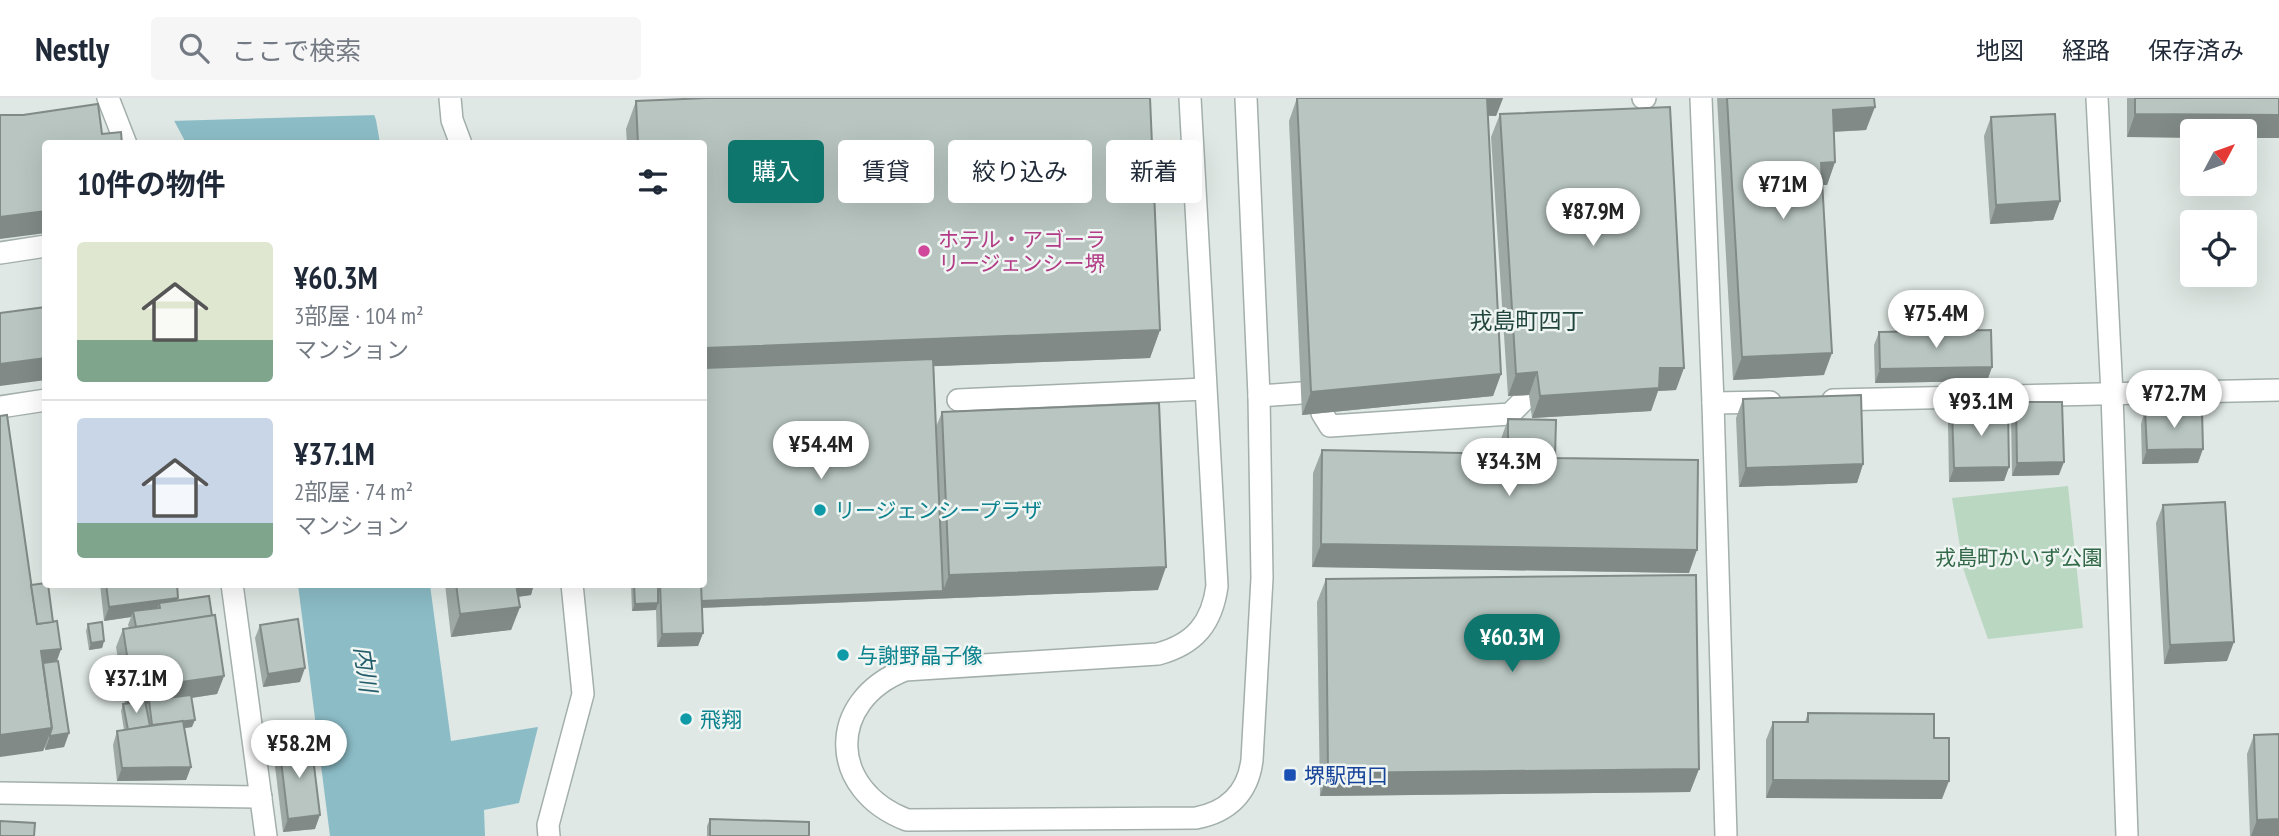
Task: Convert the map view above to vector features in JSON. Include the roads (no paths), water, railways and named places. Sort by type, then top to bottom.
[{"type":"street","points":[[108,98],[124,140]]},
{"type":"street","points":[[450,98],[452,120],[460,140]]},
{"type":"street","points":[[1190,98],[1217,586],[1211,613],[1204,625],[1184,644],[1158,653],[905,670],[886,677],[869,690],[857,706],[849,725],[847,745],[850,765],[858,784],[871,800],[887,812],[907,820],[1196,818],[1221,811],[1246,784],[1252,760],[1262,578],[1259,396],[1246,98]]},
{"type":"street","points":[[1701,98],[1726,836]]},
{"type":"street","points":[[2097,98],[2112,394],[2127,836]]},
{"type":"street","points":[[0,253],[42,247]]},
{"type":"street","points":[[958,400],[1205,389]]},
{"type":"street","points":[[1713,403],[2279,390]]},
{"type":"street","points":[[1259,396],[1301,393]]},
{"type":"street","points":[[1322,413],[1330,426],[1510,414],[1529,395]]},
{"type":"street","points":[[0,407],[42,401]]},
{"type":"street","points":[[233,588],[266,836]]},
{"type":"street","points":[[549,836],[548,825],[583,694],[572,588]]},
{"type":"street","points":[[0,793],[261,797]]},
{"type":"water","points":[[162,98],[368,98],[379,140],[184,140]]},
{"type":"water","name":"内川","points":[[298,588],[430,588],[451,741],[538,727],[519,803],[484,810],[485,836],[330,836]]},
{"type":"place","name":"ホテル・アゴーラ リージェンシー堺","points":[[924,251]]},
{"type":"place","name":"リージェンシープラザ","points":[[820,510]]},
{"type":"place","name":"与謝野晶子像","points":[[843,655]]},
{"type":"place","name":"飛翔","points":[[686,719]]},
{"type":"place","name":"堺駅西口","points":[[1290,775]]},
{"type":"district","name":"戎島町四丁","points":[[1527,320]]},
{"type":"park label","name":"戎島町かいず公園","points":[[2019,557]]}]
